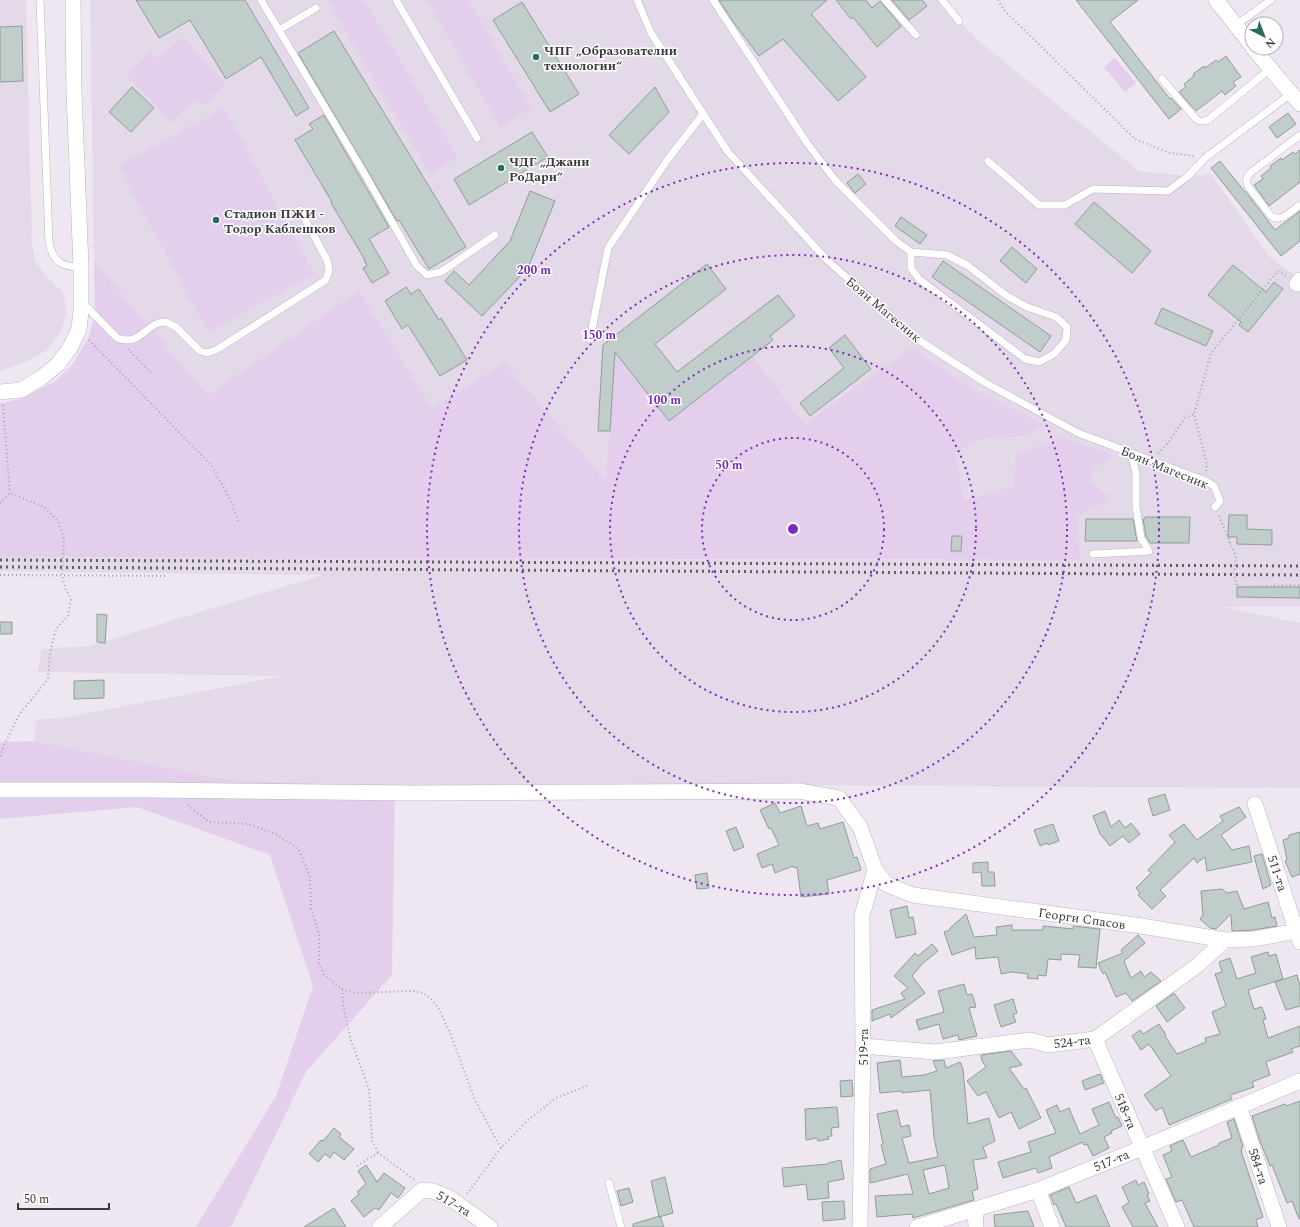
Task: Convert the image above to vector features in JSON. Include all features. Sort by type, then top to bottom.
[{"type":"street","points":[[1,392],[21,390],[41,378],[58,364],[70,348],[79,329],[81,267],[74,93],[73,0]]},
{"type":"street","points":[[1216,0],[1244,35]]},
{"type":"street","points":[[1260,56],[1296,99]]},
{"type":"street","name":"Георги Спасов","points":[[0,790],[413,793],[799,792],[839,798],[860,827],[875,869],[886,884],[913,895],[1142,926],[1225,940],[1298,936]]},
{"type":"street","name":"511-та","points":[[1255,804],[1298,936]]},
{"type":"street","name":"519-та","points":[[860,1227],[863,1046],[862,916],[875,869]]},
{"type":"street","name":"524-та","points":[[863,1046],[935,1052],[1030,1040],[1048,1045],[1095,1039],[1198,965],[1225,940]]},
{"type":"street","name":"518-та","points":[[1095,1039],[1177,1227]]},
{"type":"street","name":"517-та","points":[[917,1227],[1038,1190],[1300,1081]]},
{"type":"street","name":"584-та","points":[[1239,1106],[1279,1227]]},
{"type":"street","name":"517-та","points":[[380,1227],[422,1190],[433,1190],[450,1198],[490,1227]]},
{"type":"street","points":[[1038,1190],[1052,1227]]},
{"type":"street","points":[[975,1210],[976,1227]]},
{"type":"lane","points":[[40,0],[49,242],[51,252],[58,263],[69,267],[81,267]]},
{"type":"lane","points":[[261,0],[363,171],[416,266],[427,275],[441,272],[495,235]]},
{"type":"lane","points":[[396,0],[477,138]]},
{"type":"lane","name":"Боян Магесник","points":[[637,0],[651,33],[728,152],[827,260],[911,335],[984,382],[1071,429],[1206,481],[1214,486],[1220,501],[1215,507]]},
{"type":"lane","points":[[712,0],[807,143],[835,180],[896,241],[911,252],[947,255],[967,265],[1007,296],[1027,307],[1056,317],[1067,327],[1066,340],[1054,354],[1038,362],[1025,359],[919,279],[911,268],[911,252]]},
{"type":"lane","points":[[885,0],[916,35]]},
{"type":"lane","points":[[942,0],[958,20]]},
{"type":"lane","points":[[1236,25],[1271,0]]},
{"type":"lane","points":[[279,30],[316,8]]},
{"type":"lane","points":[[1162,80],[1196,119],[1204,122],[1270,69]]},
{"type":"lane","points":[[988,161],[1039,205],[1065,206],[1093,189],[1168,192],[1188,176],[1205,158],[1296,99]]},
{"type":"lane","points":[[590,339],[608,248],[668,159],[703,114]]},
{"type":"lane","points":[[1300,134],[1250,173],[1246,182],[1274,218],[1279,219],[1283,217],[1300,205]]},
{"type":"lane","points":[[81,300],[117,338],[125,341],[135,339],[156,324],[166,322],[176,327],[200,352],[216,350],[326,280],[329,270],[327,260],[300,210]]},
{"type":"lane","points":[[1093,554],[1149,551],[1141,538],[1136,507],[1136,473],[1131,453]]},
{"type":"lane","points":[[609,1184],[621,1227]]},
{"type":"path","points":[[998,0],[1004,10],[1135,139],[1170,154],[1205,158]]},
{"type":"path","points":[[1206,481],[1207,465],[1194,414],[1211,353],[1278,271],[1298,282]]},
{"type":"path","points":[[79,329],[211,466],[230,499],[239,524]]},
{"type":"path","points":[[117,338],[153,375]]},
{"type":"path","points":[[1,392],[10,494]]},
{"type":"path","points":[[1150,460],[1168,443],[1185,418],[1194,414]]},
{"type":"path","points":[[0,503],[10,494]]},
{"type":"path","points":[[0,759],[4,745],[19,715],[48,679],[50,654],[56,629],[68,616],[71,599],[65,588],[62,575],[64,539],[58,521],[44,507],[10,494]]},
{"type":"path","points":[[1215,507],[1236,557],[1234,574],[1237,586],[1300,586]]},
{"type":"path","points":[[0,575],[168,576]]},
{"type":"path","points":[[183,803],[189,805],[209,822],[248,824],[278,835],[299,850],[310,877],[311,908],[319,934],[319,963],[324,975],[342,989],[353,993],[413,991],[423,993],[431,999],[439,1009],[450,1033],[474,1100],[501,1148]]},
{"type":"path","points":[[342,989],[344,1010],[351,1040],[369,1088],[372,1140],[378,1153],[405,1174],[433,1190]]},
{"type":"path","points":[[459,1205],[501,1148],[528,1120],[556,1098],[589,1085]]},
{"type":"path","points":[[357,1166],[378,1153]]},
{"type":"shaded area","points":[[0,0],[26,0],[32,243],[35,261],[46,276],[63,292],[67,312],[60,334],[47,350],[28,361],[0,371]]},
{"type":"shaded area","points":[[90,0],[942,0],[959,21],[979,41],[1139,171],[1188,176],[1211,174],[1270,257],[1300,279],[1300,606],[1222,607],[1300,623],[1300,788],[561,784],[395,786],[229,780],[34,741],[36,719],[62,718],[282,676],[38,672],[41,649],[89,646],[322,575],[0,571],[0,557],[945,560],[912,348],[880,369],[805,424],[754,355],[669,421],[615,353],[607,482],[504,362],[432,408],[359,290],[208,395],[94,261]]},
{"type":"shaded area","points":[[327,0],[364,0],[458,157],[430,174]]},
{"type":"shaded area","points":[[427,0],[469,0],[531,109],[500,127]]},
{"type":"shaded area","points":[[182,37],[226,84],[203,106],[196,99],[171,122],[126,74],[150,51],[158,59]]},
{"type":"shaded area","points":[[1115,58],[1136,83],[1125,92],[1104,67]]},
{"type":"shaded area","name":"Стадион ПЖИ - Тодор Каблешков","points":[[224,108],[315,274],[208,332],[118,166]]},
{"type":"shaded area","points":[[94,261],[208,395],[359,290],[432,408],[504,362],[606,481],[615,352],[669,421],[753,355],[805,424],[880,369],[912,348],[976,391],[1044,425],[1028,436],[985,438],[955,452],[964,501],[1014,486],[1016,455],[1062,437],[1113,455],[1094,469],[1089,480],[1111,500],[1078,515],[1080,560],[0,557],[0,404],[19,399],[54,382],[73,364],[88,339],[95,315]]},
{"type":"shaded area","points":[[34,741],[229,780],[395,786],[392,975],[306,1072],[232,1225],[228,1227],[196,1227],[276,1096],[313,986],[270,855],[137,807],[0,819],[0,742]]},
{"type":"building","points":[[136,0],[245,0],[309,108],[296,116],[261,57],[226,79],[190,20],[159,38]]},
{"type":"building","points":[[719,0],[827,0],[811,14],[866,77],[838,101],[783,39],[759,56]]},
{"type":"building","points":[[836,0],[866,0],[872,8],[880,1],[901,26],[877,47],[853,17],[851,19]]},
{"type":"building","points":[[892,0],[922,0],[927,6],[909,20]]},
{"type":"building","points":[[1076,0],[1138,0],[1110,22],[1170,99],[1171,98],[1181,109],[1169,119]]},
{"type":"building","points":[[522,2],[579,94],[550,112],[493,20]]},
{"type":"building","points":[[22,26],[23,81],[0,82],[0,27]]},
{"type":"building","points":[[334,31],[466,247],[429,269],[399,220],[397,221],[298,53]]},
{"type":"building","points":[[1226,56],[1241,77],[1233,82],[1236,86],[1225,95],[1222,91],[1196,111],[1179,92],[1186,87],[1184,84],[1194,76],[1193,74],[1204,66],[1205,68],[1216,60],[1218,62]]},
{"type":"building","points":[[132,87],[154,108],[131,132],[109,112]]},
{"type":"building","points":[[655,87],[669,112],[629,154],[609,135]]},
{"type":"building","points":[[1288,113],[1296,124],[1277,138],[1269,127]]},
{"type":"building","points":[[324,115],[389,227],[369,239],[389,273],[372,283],[363,268],[367,266],[365,260],[295,140],[313,129],[309,124]]},
{"type":"building","points":[[532,132],[548,157],[469,205],[454,179]]},
{"type":"building","points":[[1300,150],[1300,182],[1269,206],[1254,185],[1263,179],[1261,176],[1271,168],[1270,166],[1281,158],[1282,160],[1293,152],[1295,154]]},
{"type":"building","points":[[1220,161],[1275,230],[1300,211],[1300,241],[1281,256],[1211,168]]},
{"type":"building","points":[[858,174],[866,184],[855,193],[847,183]]},
{"type":"building","points":[[530,191],[555,201],[528,268],[482,316],[445,281],[454,271],[469,285],[510,241]]},
{"type":"building","points":[[1094,202],[1151,251],[1132,273],[1075,224]]},
{"type":"building","points":[[901,217],[927,235],[920,244],[895,226]]},
{"type":"building","points":[[1012,247],[1037,269],[1026,283],[1000,261]]},
{"type":"building","points":[[943,261],[1051,336],[1040,352],[932,277]]},
{"type":"building","points":[[707,264],[726,289],[655,344],[677,372],[778,295],[795,316],[770,336],[773,340],[669,421],[615,352],[610,431],[598,431],[603,345]]},
{"type":"building","points":[[1233,265],[1266,292],[1274,282],[1283,289],[1248,332],[1239,325],[1241,322],[1208,295]]},
{"type":"building","points":[[406,287],[411,294],[419,289],[439,320],[441,318],[467,360],[440,376],[408,325],[402,329],[385,301]]},
{"type":"building","points":[[1162,308],[1213,331],[1206,346],[1155,324]]},
{"type":"building","points":[[845,335],[871,369],[810,416],[800,403],[844,368],[829,348]]},
{"type":"building","points":[[1229,515],[1247,515],[1247,529],[1272,530],[1272,545],[1237,544],[1237,537],[1228,537]]},
{"type":"building","points":[[1145,517],[1190,517],[1189,543],[1150,543],[1146,536],[1143,519],[1145,519]]},
{"type":"building","points":[[1086,519],[1133,519],[1137,541],[1085,541]]},
{"type":"building","points":[[952,536],[962,536],[961,551],[951,551]]},
{"type":"building","points":[[1237,587],[1300,587],[1300,598],[1237,597]]},
{"type":"building","points":[[97,614],[107,615],[105,643],[97,642]]},
{"type":"building","points":[[0,622],[12,622],[12,634],[0,634]]},
{"type":"building","points":[[104,680],[104,698],[74,699],[74,681]]},
{"type":"building","points":[[1165,794],[1170,810],[1153,816],[1148,799]]},
{"type":"building","points":[[775,803],[780,813],[801,806],[807,826],[818,823],[820,829],[843,822],[854,858],[857,857],[861,870],[827,880],[829,894],[801,897],[797,867],[794,868],[793,866],[775,873],[772,864],[762,868],[757,854],[779,845],[760,810]]},
{"type":"building","points":[[1239,807],[1246,817],[1221,835],[1232,850],[1249,846],[1252,862],[1207,871],[1205,857],[1197,863],[1194,858],[1160,890],[1166,896],[1152,909],[1138,895],[1140,893],[1136,888],[1151,873],[1148,870],[1175,842],[1169,835],[1184,824],[1197,840],[1223,821],[1220,816]]},
{"type":"building","points":[[1105,811],[1111,827],[1119,820],[1125,828],[1131,823],[1140,834],[1129,843],[1123,836],[1110,846],[1100,834],[1093,816]]},
{"type":"building","points":[[1053,824],[1059,841],[1040,846],[1034,830]]},
{"type":"building","points":[[736,827],[744,847],[734,851],[726,831]]},
{"type":"building","points":[[1300,832],[1300,874],[1292,877],[1285,861],[1287,860],[1283,840],[1289,838],[1289,835]]},
{"type":"building","points":[[1262,854],[1271,885],[1263,889],[1254,856]]},
{"type":"building","points":[[988,862],[988,872],[994,872],[995,886],[982,886],[981,872],[973,873],[973,863]]},
{"type":"building","points":[[707,873],[709,888],[697,889],[695,875]]},
{"type":"building","points":[[1222,889],[1227,893],[1237,891],[1244,909],[1268,902],[1272,918],[1275,917],[1277,926],[1253,930],[1232,931],[1231,914],[1216,929],[1210,928],[1200,919],[1203,915],[1201,891]]},
{"type":"building","points":[[907,906],[909,918],[913,917],[916,934],[896,938],[890,910]]},
{"type":"building","points":[[966,914],[974,937],[997,935],[996,927],[1012,925],[1012,930],[1043,930],[1043,926],[1073,929],[1073,926],[1100,929],[1096,968],[1078,967],[1080,955],[1061,954],[1061,960],[1048,959],[1046,976],[1038,975],[1038,979],[1027,978],[1028,974],[1012,972],[1001,974],[998,957],[976,959],[975,947],[952,955],[944,932],[950,930],[950,928]]},
{"type":"building","points":[[1138,935],[1145,943],[1124,961],[1131,978],[1141,971],[1144,977],[1151,972],[1161,981],[1132,1001],[1126,993],[1116,997],[1105,972],[1103,974],[1098,963],[1123,953],[1121,950]]},
{"type":"building","points":[[932,944],[938,951],[922,964],[912,976],[925,993],[891,1018],[890,1014],[872,1021],[872,1010],[905,999],[901,993],[908,988],[894,976],[915,953],[918,956]]},
{"type":"building","points":[[1268,952],[1269,956],[1276,954],[1283,979],[1248,990],[1254,1009],[1262,1007],[1266,1019],[1263,1020],[1268,1038],[1300,1026],[1300,1046],[1291,1049],[1293,1052],[1266,1062],[1270,1075],[1252,1082],[1254,1087],[1230,1095],[1232,1099],[1169,1125],[1162,1107],[1156,1111],[1144,1095],[1171,1076],[1149,1044],[1141,1050],[1132,1036],[1140,1030],[1143,1034],[1159,1024],[1177,1054],[1206,1042],[1205,1038],[1220,1034],[1212,1012],[1226,1006],[1215,974],[1222,972],[1219,962],[1230,958],[1237,979],[1256,973],[1251,957]]},
{"type":"building","points":[[1297,975],[1300,986],[1300,1006],[1286,1010],[1275,982]]},
{"type":"building","points":[[964,984],[967,995],[972,994],[976,1007],[969,1008],[977,1036],[959,1040],[958,1035],[943,1039],[939,1024],[919,1030],[916,1020],[944,1012],[938,991]]},
{"type":"building","points":[[1174,993],[1185,1008],[1167,1022],[1156,1006]]},
{"type":"building","points":[[1013,999],[1017,1013],[1013,1015],[1016,1022],[1001,1027],[994,1005]]},
{"type":"building","points":[[1011,1051],[1022,1065],[1009,1068],[1024,1089],[1026,1088],[1041,1118],[1019,1129],[1011,1112],[999,1118],[986,1092],[978,1096],[967,1081],[986,1067],[982,1061],[981,1055]]},
{"type":"building","points":[[900,1060],[902,1077],[924,1075],[937,1071],[933,1061],[944,1060],[946,1068],[960,1062],[963,1069],[968,1124],[989,1118],[995,1141],[983,1147],[987,1158],[973,1160],[978,1189],[972,1191],[974,1200],[913,1218],[912,1214],[877,1217],[875,1196],[913,1194],[908,1174],[870,1183],[870,1169],[886,1164],[881,1145],[883,1144],[877,1114],[897,1110],[901,1127],[909,1125],[911,1136],[902,1138],[909,1163],[938,1157],[934,1137],[930,1090],[902,1093],[902,1091],[880,1093],[877,1063]],"holes":[[[945,1165],[949,1188],[929,1194],[923,1170]]]},
{"type":"building","points":[[1100,1074],[1104,1083],[1085,1090],[1082,1081]]},
{"type":"building","points":[[852,1080],[853,1096],[841,1097],[840,1081]]},
{"type":"building","points":[[1300,1101],[1299,1219],[1292,1201],[1287,1203],[1272,1165],[1270,1166],[1252,1116],[1285,1104],[1286,1106]]},
{"type":"building","points":[[1109,1102],[1116,1118],[1118,1117],[1122,1126],[1111,1131],[1112,1133],[1104,1137],[1109,1148],[1093,1156],[1087,1144],[1084,1145],[1083,1142],[1049,1157],[1052,1168],[1038,1173],[1036,1168],[1003,1178],[998,1162],[1031,1152],[1028,1142],[1056,1133],[1046,1110],[1057,1105],[1060,1112],[1069,1108],[1080,1134],[1099,1125],[1092,1109]]},
{"type":"building","points":[[837,1107],[839,1127],[831,1128],[832,1136],[828,1136],[829,1139],[818,1141],[817,1138],[806,1140],[805,1109]]},
{"type":"building","points":[[1234,1119],[1243,1147],[1241,1148],[1241,1151],[1263,1217],[1256,1220],[1258,1227],[1194,1227],[1182,1200],[1176,1202],[1166,1179],[1172,1177],[1163,1155],[1172,1151],[1170,1146],[1183,1140],[1191,1157],[1219,1145],[1219,1143],[1232,1138],[1227,1122]]},
{"type":"building","points":[[334,1128],[341,1134],[339,1137],[354,1149],[344,1160],[334,1152],[330,1158],[325,1154],[318,1162],[309,1154]]},
{"type":"building","points":[[841,1160],[844,1179],[828,1182],[829,1198],[808,1200],[806,1184],[784,1187],[782,1168],[828,1164]]},
{"type":"building","points":[[366,1165],[377,1182],[384,1173],[405,1188],[398,1198],[391,1193],[379,1210],[375,1208],[364,1217],[351,1201],[359,1194],[357,1192],[366,1184],[358,1171]]},
{"type":"building","points":[[665,1177],[673,1213],[659,1217],[651,1181]]},
{"type":"building","points":[[1136,1180],[1138,1185],[1144,1182],[1150,1201],[1145,1203],[1158,1227],[1133,1227],[1122,1207],[1129,1202],[1122,1187]]},
{"type":"building","points":[[1069,1187],[1076,1203],[1096,1195],[1110,1227],[1066,1227],[1056,1204],[1054,1205],[1050,1195]]},
{"type":"building","points":[[629,1188],[633,1202],[621,1206],[617,1191]]},
{"type":"building","points":[[844,1201],[845,1219],[823,1221],[822,1202]]},
{"type":"building","points":[[334,1208],[346,1227],[304,1227]]},
{"type":"building","points":[[1028,1211],[1034,1227],[995,1227],[994,1215]]},
{"type":"building","points":[[660,1216],[664,1227],[633,1227],[633,1224]]},
{"type":"railway","points":[[0,560],[1300,566]]},
{"type":"railway","points":[[0,567],[1300,575]]},
{"type":"place","name":"ЧПГ „Образователни технологии“","points":[[536,57]]},
{"type":"place","name":"ЧДГ „Джани РоДари“","points":[[501,168]]},
{"type":"place","name":"Стадион ПЖИ - Тодор Каблешков","points":[[216,220]]}]
